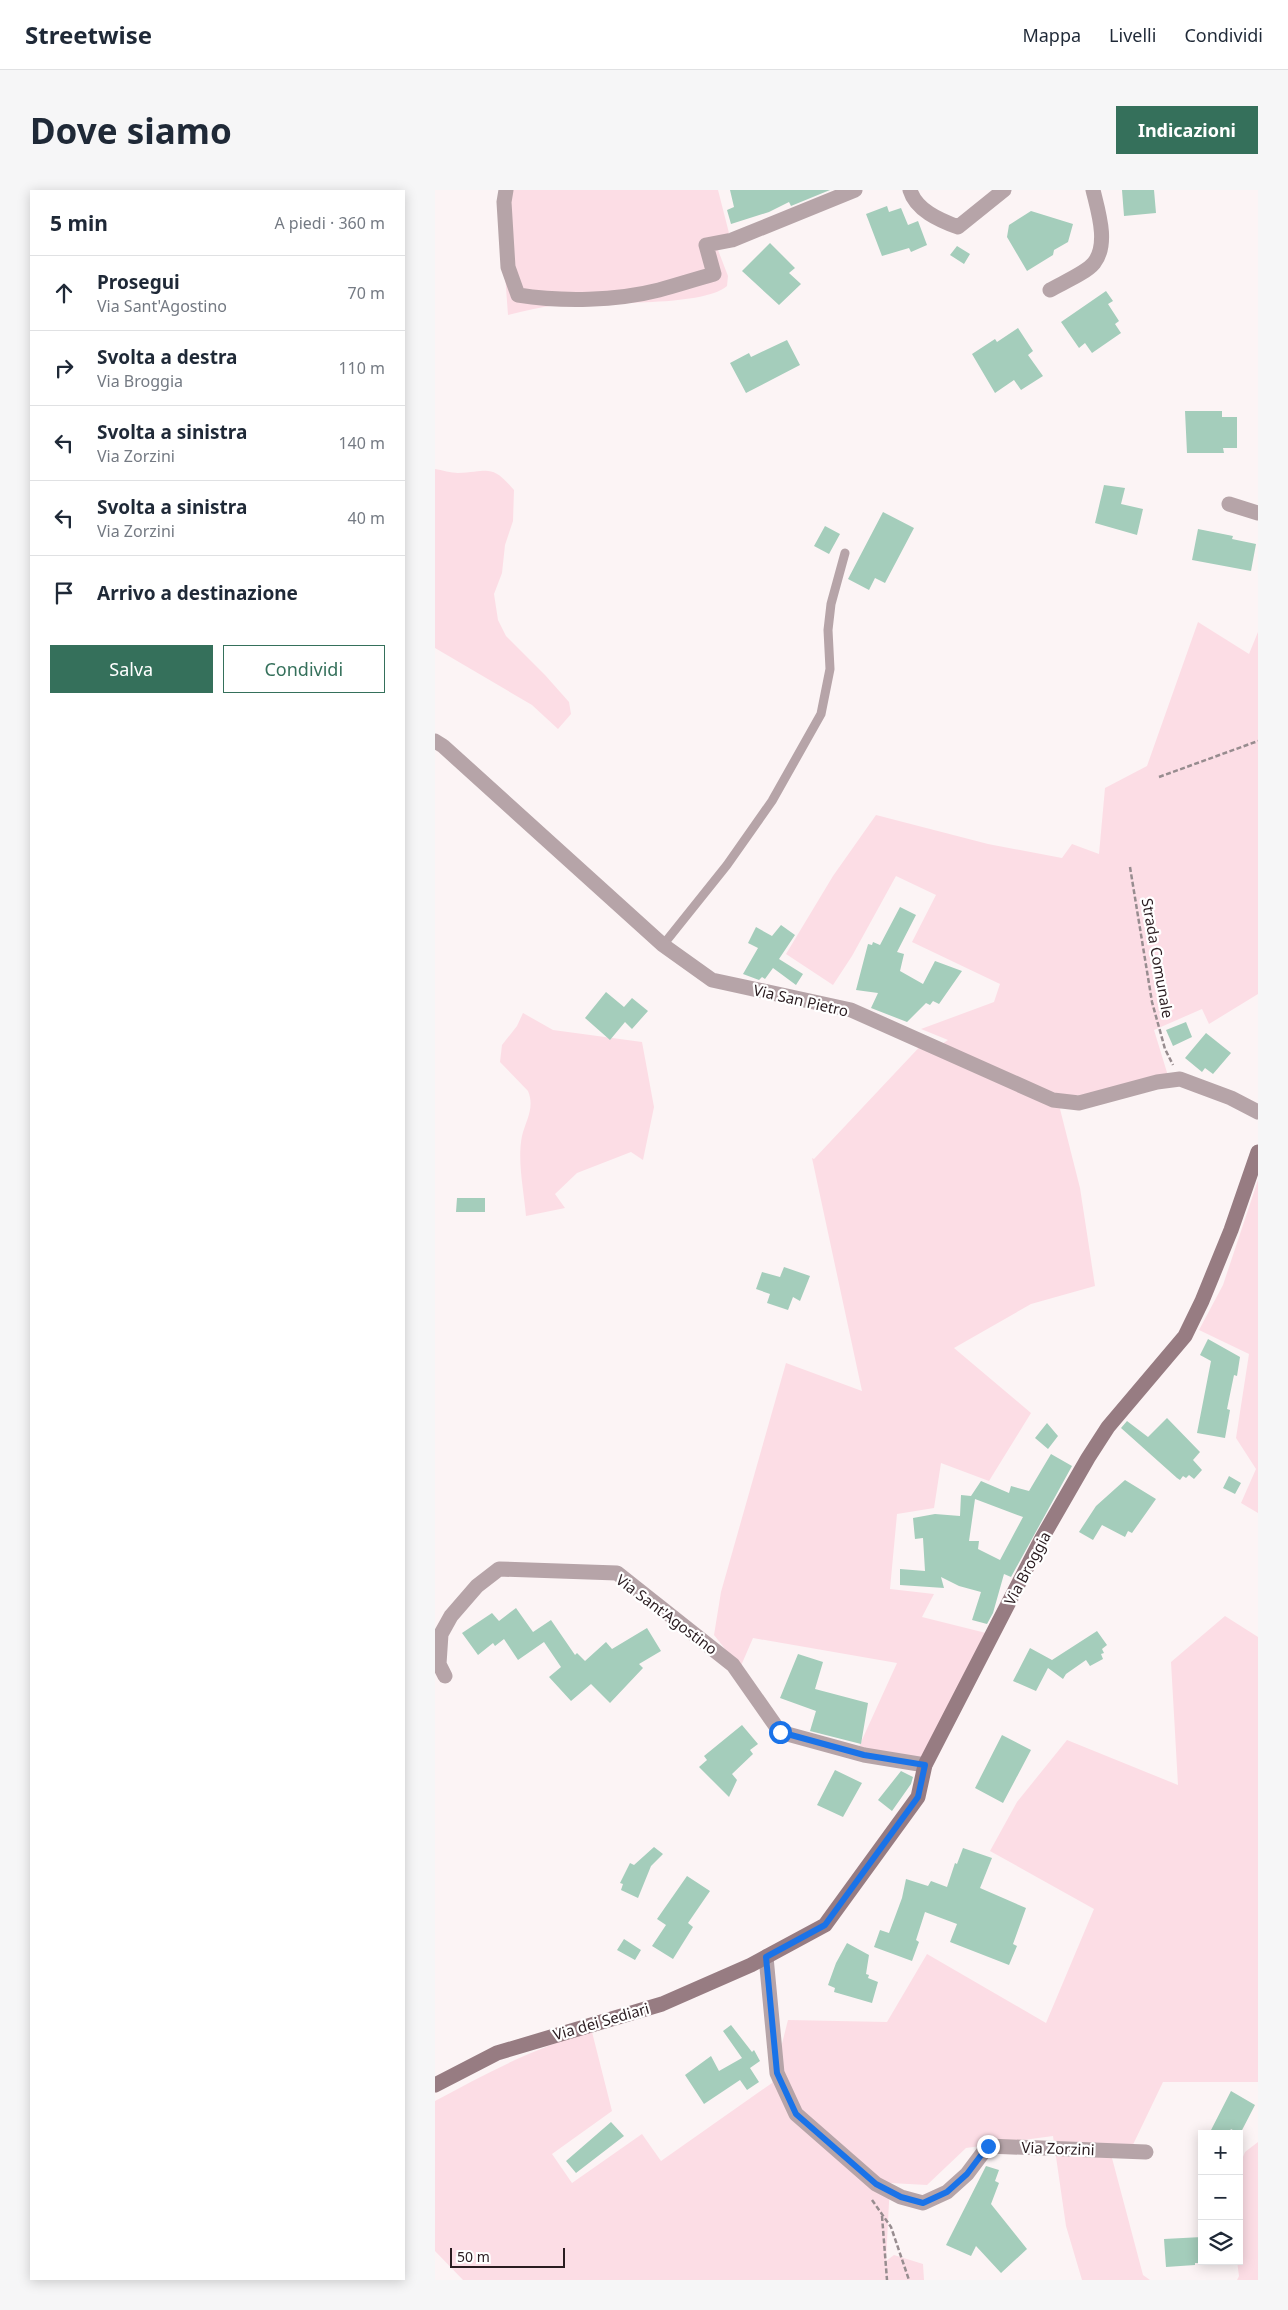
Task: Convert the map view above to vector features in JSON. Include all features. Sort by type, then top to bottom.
[{"type":"street","points":[[506,190],[504,202],[507,267],[518,295],[547,299],[595,298],[657,290],[714,274],[706,245],[732,240],[855,190]]},
{"type":"street","points":[[910,190],[912,198],[936,219],[958,227],[1004,190]]},
{"type":"street","points":[[1050,290],[1094,264],[1102,247],[1093,190]]},
{"type":"street","points":[[1229,504],[1258,512]]},
{"type":"street","name":"Via San Pietro","points":[[435,741],[443,746],[663,945],[712,980],[851,1010],[1053,1100],[1079,1103],[1157,1082],[1180,1079],[1231,1098],[1258,1112]]},
{"type":"street","name":"Via Broggia","points":[[766,1957],[825,1925],[918,1797],[925,1765],[1043,1538],[1088,1458],[1108,1427],[1185,1336],[1202,1301],[1231,1230],[1258,1152]]},
{"type":"street","name":"Via Sant'Agostino","points":[[445,1676],[439,1664],[441,1634],[451,1616],[477,1586],[499,1569],[617,1573],[733,1665],[780,1732],[864,1755],[925,1765]]},
{"type":"street","name":"Via dei Sediari","points":[[435,2085],[497,2053],[662,2004],[766,1957]]},
{"type":"street","name":"Via Zorzini","points":[[766,1957],[777,2073],[796,2114],[876,2184],[901,2197],[923,2203],[947,2192],[967,2174],[988,2146],[1146,2152]]},
{"type":"lane","points":[[663,945],[727,865],[772,801],[821,714],[830,669],[828,630],[831,604],[845,553]]},
{"type":"path","points":[[1159,777],[1258,741]]},
{"type":"path","name":"Strada Comunale","points":[[1129,867],[1152,1002],[1165,1048],[1180,1079]]},
{"type":"path","points":[[876,2184],[872,2201],[891,2227],[909,2280]]},
{"type":"path","points":[[882,2214],[887,2280]]},
{"type":"shaded area","points":[[499,190],[718,190],[729,233],[718,250],[728,276],[727,286],[714,293],[695,298],[672,301],[557,305],[508,315]]},
{"type":"shaded area","points":[[435,469],[452,473],[494,472],[514,490],[513,521],[505,545],[502,573],[494,594],[498,620],[506,636],[569,702],[571,714],[558,729],[532,705],[435,648]]},
{"type":"shaded area","points":[[1198,622],[1249,654],[1258,632],[1258,994],[1209,1024],[1202,1009],[1154,1030],[1169,1079],[1093,1095],[1068,1095],[1060,1109],[1080,1188],[1095,1286],[1031,1304],[954,1348],[1031,1413],[989,1481],[941,1463],[934,1508],[897,1514],[890,1589],[934,1594],[922,1617],[990,1634],[925,1768],[856,1753],[897,1663],[753,1638],[740,1668],[714,1635],[721,1592],[786,1363],[862,1391],[812,1158],[814,1159],[927,1039],[942,1044],[948,1040],[921,1029],[994,1002],[1000,984],[912,942],[936,895],[896,876],[852,956],[833,985],[786,954],[833,876],[876,815],[988,844],[1062,858],[1072,844],[1099,854],[1105,788],[1147,766]]},
{"type":"shaded area","points":[[523,1013],[553,1030],[642,1042],[654,1107],[643,1160],[631,1152],[577,1173],[555,1194],[565,1208],[526,1216],[520,1156],[522,1136],[531,1103],[530,1097],[528,1091],[500,1062],[502,1045],[517,1026]]},
{"type":"shaded area","points":[[1258,1180],[1258,1513],[1241,1503],[1256,1469],[1236,1438],[1249,1354],[1199,1330],[1223,1285]]},
{"type":"shaded area","points":[[1225,1616],[1258,1637],[1258,2082],[1163,2082],[1129,2153],[1108,2143],[1143,2275],[1150,2280],[1082,2280],[1066,2226],[1053,2136],[966,2148],[927,2185],[890,2183],[886,2261],[894,2255],[923,2264],[924,2280],[463,2280],[435,2251],[435,2101],[492,2071],[551,2045],[592,2032],[612,2111],[552,2154],[572,2183],[642,2134],[661,2161],[772,2083],[788,2020],[887,2022],[927,1954],[1046,2023],[1094,1909],[990,1851],[1017,1802],[1067,1740],[1178,1785],[1171,1662]]},
{"type":"shaded area","points":[[1258,2142],[1258,2280],[1237,2280],[1239,2276],[1238,2265],[1243,2265],[1243,2157],[1245,2152]]},
{"type":"building","points":[[730,190],[830,190],[791,206],[789,202],[769,212],[731,224],[727,210],[734,207]]},
{"type":"building","points":[[1122,190],[1154,190],[1156,213],[1124,216]]},
{"type":"building","points":[[887,206],[889,212],[901,208],[908,225],[918,221],[927,245],[911,252],[909,248],[882,256],[866,214]]},
{"type":"building","points":[[1031,211],[1073,224],[1068,242],[1054,250],[1053,255],[1027,271],[1007,237],[1009,225]]},
{"type":"building","points":[[770,243],[795,268],[789,273],[801,284],[779,305],[742,271]]},
{"type":"building","points":[[957,246],[970,254],[964,264],[950,255]]},
{"type":"building","points":[[1106,291],[1113,301],[1108,304],[1119,321],[1115,324],[1121,333],[1092,353],[1085,343],[1079,348],[1061,322]]},
{"type":"building","points":[[1018,328],[1033,351],[1028,355],[1043,376],[1021,390],[1014,380],[995,393],[972,354],[995,339],[997,342]]},
{"type":"building","points":[[787,340],[800,365],[746,393],[730,363],[749,353],[751,357]]},
{"type":"building","points":[[1185,411],[1222,411],[1222,417],[1237,417],[1237,448],[1223,448],[1224,453],[1187,453]]},
{"type":"building","points":[[1104,485],[1125,488],[1121,504],[1143,509],[1137,535],[1095,523]]},
{"type":"building","points":[[883,512],[914,528],[885,583],[875,578],[869,590],[848,579]]},
{"type":"building","points":[[825,526],[840,534],[829,554],[814,546]]},
{"type":"building","points":[[1198,529],[1233,536],[1232,539],[1256,544],[1251,571],[1192,560]]},
{"type":"building","points":[[900,907],[916,915],[897,952],[904,954],[900,971],[923,984],[935,961],[962,971],[939,1004],[933,1001],[930,1005],[926,1003],[907,1022],[871,1008],[878,993],[856,990],[868,944],[872,945],[873,942],[880,945]]},
{"type":"building","points":[[781,925],[795,935],[779,959],[803,974],[796,985],[773,968],[765,979],[762,977],[759,980],[743,974],[758,948],[748,943],[756,927],[772,936]]},
{"type":"building","points":[[606,992],[624,1007],[632,998],[648,1011],[632,1029],[625,1022],[610,1040],[585,1018]]},
{"type":"building","points":[[1186,1022],[1192,1037],[1173,1046],[1166,1030]]},
{"type":"building","points":[[1206,1033],[1231,1053],[1213,1074],[1205,1068],[1202,1072],[1185,1058]]},
{"type":"building","points":[[457,1198],[485,1198],[485,1212],[456,1212]]},
{"type":"building","points":[[784,1267],[810,1276],[800,1301],[793,1297],[788,1310],[767,1303],[770,1294],[756,1289],[762,1272],[780,1277]]},
{"type":"building","points":[[1208,1339],[1240,1357],[1237,1376],[1234,1375],[1227,1409],[1230,1410],[1225,1438],[1197,1433],[1211,1361],[1200,1355]]},
{"type":"building","points":[[1167,1418],[1200,1452],[1193,1460],[1202,1470],[1194,1479],[1189,1475],[1186,1478],[1183,1476],[1180,1480],[1177,1478],[1121,1428],[1127,1421],[1148,1437]]},
{"type":"building","points":[[1047,1423],[1058,1436],[1048,1449],[1035,1438]]},
{"type":"building","points":[[1051,1454],[1072,1466],[1011,1577],[1004,1574],[993,1613],[987,1624],[972,1620],[981,1592],[959,1586],[941,1577],[944,1588],[900,1585],[900,1569],[925,1571],[923,1538],[915,1539],[913,1518],[935,1514],[960,1516],[961,1495],[971,1496],[981,1481],[1009,1493],[1011,1486],[1029,1491]],"holes":[[[975,1499],[1023,1517],[1000,1560],[978,1549],[979,1541],[969,1541]]]},
{"type":"building","points":[[1229,1476],[1241,1483],[1235,1494],[1223,1488]]},
{"type":"building","points":[[1125,1480],[1156,1499],[1132,1533],[1128,1531],[1125,1537],[1102,1525],[1093,1540],[1079,1532],[1096,1506]]},
{"type":"building","points":[[516,1608],[533,1632],[551,1620],[575,1655],[577,1653],[585,1661],[606,1642],[612,1649],[647,1628],[661,1651],[639,1664],[643,1668],[610,1703],[591,1684],[571,1701],[549,1677],[561,1667],[544,1642],[518,1660],[504,1639],[495,1646],[493,1643],[478,1655],[462,1633],[492,1613],[499,1621]]},
{"type":"building","points":[[1097,1631],[1107,1645],[1102,1649],[1104,1653],[1101,1654],[1103,1659],[1090,1666],[1086,1660],[1066,1674],[1063,1679],[1048,1668],[1036,1691],[1013,1681],[1030,1648],[1052,1660]]},
{"type":"building","points":[[798,1654],[823,1662],[815,1689],[868,1703],[861,1744],[810,1731],[816,1711],[780,1698]]},
{"type":"building","points":[[742,1725],[758,1744],[750,1750],[753,1754],[732,1774],[737,1780],[729,1797],[699,1767],[707,1760],[704,1756]]},
{"type":"building","points":[[1002,1735],[1031,1750],[1003,1803],[975,1788]]},
{"type":"building","points":[[835,1770],[862,1783],[843,1817],[817,1805]]},
{"type":"building","points":[[901,1771],[913,1777],[911,1784],[892,1811],[878,1800]]},
{"type":"building","points":[[654,1847],[663,1854],[651,1866],[638,1898],[621,1890],[623,1884],[620,1883],[630,1863],[634,1865]]},
{"type":"building","points":[[963,1848],[992,1858],[980,1888],[1026,1908],[1013,1944],[1017,1946],[1009,1965],[950,1942],[957,1924],[925,1912],[916,1940],[919,1942],[912,1961],[874,1947],[880,1930],[889,1933],[902,1898],[906,1879],[928,1886],[931,1881],[947,1887],[955,1863],[957,1864]]},
{"type":"building","points":[[687,1876],[710,1891],[688,1923],[693,1927],[673,1959],[652,1946],[666,1925],[657,1919]]},
{"type":"building","points":[[624,1939],[641,1950],[635,1960],[617,1950]]},
{"type":"building","points":[[847,1943],[869,1955],[866,1974],[869,1975],[868,1978],[878,1982],[872,2003],[834,1992],[835,1988],[828,1985],[836,1963]]},
{"type":"building","points":[[731,2025],[752,2052],[754,2050],[760,2061],[750,2068],[759,2082],[747,2090],[740,2080],[704,2104],[685,2075],[711,2056],[719,2071],[742,2058],[723,2031]]},
{"type":"building","points":[[1231,2091],[1255,2105],[1242,2130],[1211,2130]]},
{"type":"building","points":[[611,2122],[624,2136],[576,2173],[566,2161]]},
{"type":"building","points":[[986,2166],[999,2170],[995,2181],[999,2183],[991,2204],[1027,2249],[1001,2273],[976,2246],[971,2256],[946,2245]]},
{"type":"building","points":[[1198,2237],[1198,2263],[1195,2263],[1195,2265],[1166,2267],[1164,2239]]},
{"type":"route","points":[[780,1732],[864,1755],[925,1765],[918,1797],[825,1925],[766,1957],[777,2073],[796,2114],[876,2184],[901,2197],[923,2203],[947,2192],[967,2174],[988,2146]]}]
